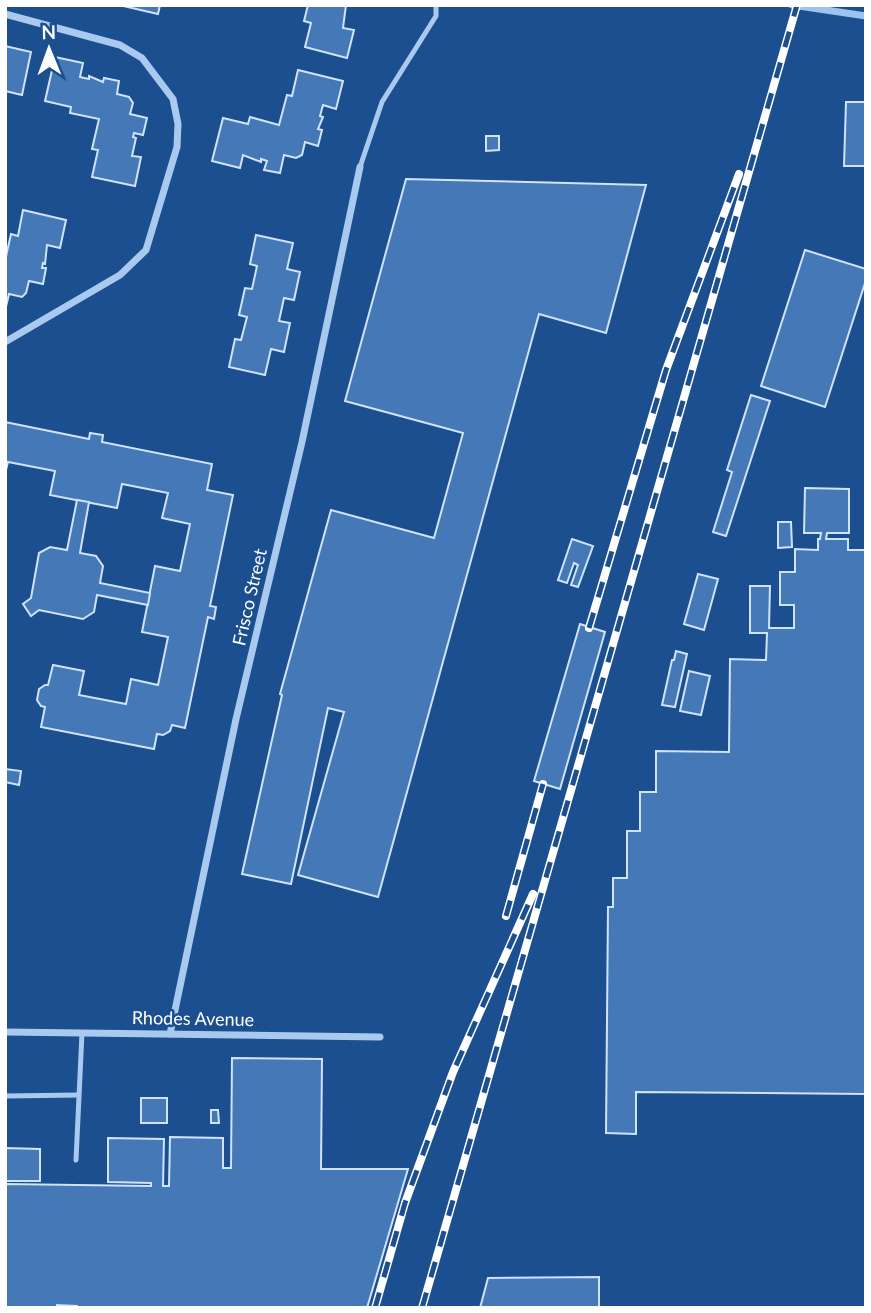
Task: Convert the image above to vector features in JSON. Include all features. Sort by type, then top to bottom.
[{"type":"street","points":[[5,14],[120,46],[142,58],[173,99],[178,124],[177,147],[146,250],[120,275],[5,342]]},
{"type":"street","name":"Frisco Street","points":[[170,1034],[236,719],[302,442],[359,167]]},
{"type":"street","name":"Rhodes Avenue","points":[[5,1032],[380,1037]]},
{"type":"lane","points":[[359,167],[382,102],[436,16],[436,5]]},
{"type":"lane","points":[[76,1160],[82,1033]]},
{"type":"lane","points":[[5,1096],[78,1095]]},
{"type":"building","points":[[119,5],[160,5],[158,14]]},
{"type":"building","points":[[308,5],[346,5],[343,28],[354,30],[347,58],[305,47],[311,23],[304,21]]},
{"type":"building","points":[[5,46],[31,52],[22,95],[5,91]]},
{"type":"building","points":[[55,57],[83,63],[80,77],[89,79],[89,76],[103,82],[104,78],[119,81],[117,94],[129,97],[133,103],[130,114],[147,118],[143,135],[134,133],[133,137],[136,138],[132,156],[141,157],[135,186],[92,177],[98,150],[92,149],[99,119],[70,113],[71,107],[45,101]]},
{"type":"building","points":[[298,70],[343,81],[336,109],[323,105],[318,146],[305,142],[302,155],[296,158],[284,155],[280,173],[264,170],[267,161],[261,159],[261,162],[243,155],[240,168],[212,161],[223,118],[248,124],[250,117],[279,125],[287,95],[292,96]]},
{"type":"building","points":[[846,102],[866,102],[866,166],[844,166]]},
{"type":"building","points":[[486,136],[499,136],[499,150],[486,151]]},
{"type":"building","points":[[406,179],[646,185],[606,333],[539,314],[378,897],[298,875],[344,712],[328,708],[291,884],[242,874],[282,695],[280,694],[331,510],[434,538],[463,433],[345,401]]},
{"type":"building","points":[[23,210],[66,220],[60,248],[47,245],[42,268],[46,268],[43,284],[29,281],[22,297],[9,294],[5,311],[5,261],[11,234],[18,236]]},
{"type":"building","points":[[256,235],[293,243],[287,269],[300,272],[294,300],[284,298],[279,321],[290,323],[284,352],[271,349],[265,375],[229,367],[235,339],[241,340],[247,317],[239,315],[245,288],[252,289],[257,266],[250,264]]},
{"type":"building","points":[[805,250],[866,269],[866,280],[825,407],[761,386]]},
{"type":"building","points":[[751,395],[770,401],[726,536],[713,532],[732,472],[727,470]]},
{"type":"building","points":[[5,422],[89,439],[90,433],[103,435],[102,442],[212,464],[207,490],[233,495],[210,606],[216,607],[214,619],[208,617],[185,728],[172,725],[170,731],[163,735],[157,734],[154,749],[41,727],[45,707],[37,700],[39,689],[48,685],[53,665],[84,671],[79,695],[126,704],[131,679],[158,685],[168,637],[142,632],[155,566],[180,571],[190,524],[162,518],[168,493],[122,484],[117,508],[50,495],[55,471],[8,462],[5,474]]},
{"type":"building","points":[[805,488],[849,489],[849,533],[827,533],[826,539],[848,539],[848,550],[866,550],[866,1094],[636,1092],[636,1134],[606,1133],[608,907],[613,907],[613,878],[627,878],[627,831],[640,831],[640,792],[656,792],[656,751],[729,752],[730,659],[766,660],[767,633],[750,633],[750,586],[770,586],[769,628],[794,628],[794,605],[780,605],[780,572],[795,572],[795,549],[818,550],[821,533],[804,533]]},
{"type":"building","points":[[77,500],[89,502],[80,553],[96,556],[103,566],[100,583],[150,593],[148,605],[97,595],[94,612],[83,619],[39,610],[31,616],[23,604],[31,598],[39,553],[50,547],[67,550]]},
{"type":"building","points":[[778,522],[791,522],[792,547],[778,548]]},
{"type":"building","points":[[572,539],[593,546],[578,587],[571,585],[578,565],[574,563],[567,583],[558,580]]},
{"type":"building","points":[[698,574],[718,579],[704,630],[684,624]]},
{"type":"building","points":[[580,624],[605,632],[560,789],[534,781]]},
{"type":"building","points":[[676,651],[687,654],[675,707],[662,705]]},
{"type":"building","points":[[689,671],[710,676],[701,715],[680,711]]},
{"type":"building","points":[[5,769],[21,771],[19,785],[5,782]]},
{"type":"building","points":[[232,1058],[322,1059],[321,1169],[408,1169],[367,1308],[77,1308],[57,1305],[57,1308],[5,1308],[5,1184],[151,1186],[151,1183],[108,1182],[108,1138],[164,1139],[163,1186],[169,1186],[170,1137],[223,1138],[223,1168],[231,1168]]},
{"type":"building","points":[[141,1098],[167,1098],[167,1123],[141,1123]]},
{"type":"building","points":[[211,1110],[218,1110],[219,1123],[211,1123]]},
{"type":"building","points":[[5,1148],[40,1149],[40,1181],[5,1181]]},
{"type":"building","points":[[599,1277],[599,1308],[480,1308],[488,1278]]},
{"type":"waterway","points":[[792,5],[866,16]]},
{"type":"railway","points":[[422,1308],[797,5]]},
{"type":"railway","points":[[589,628],[666,370],[739,174]]},
{"type":"railway","points":[[506,916],[543,784]]},
{"type":"railway","points":[[375,1308],[405,1203],[453,1072],[533,894]]}]
